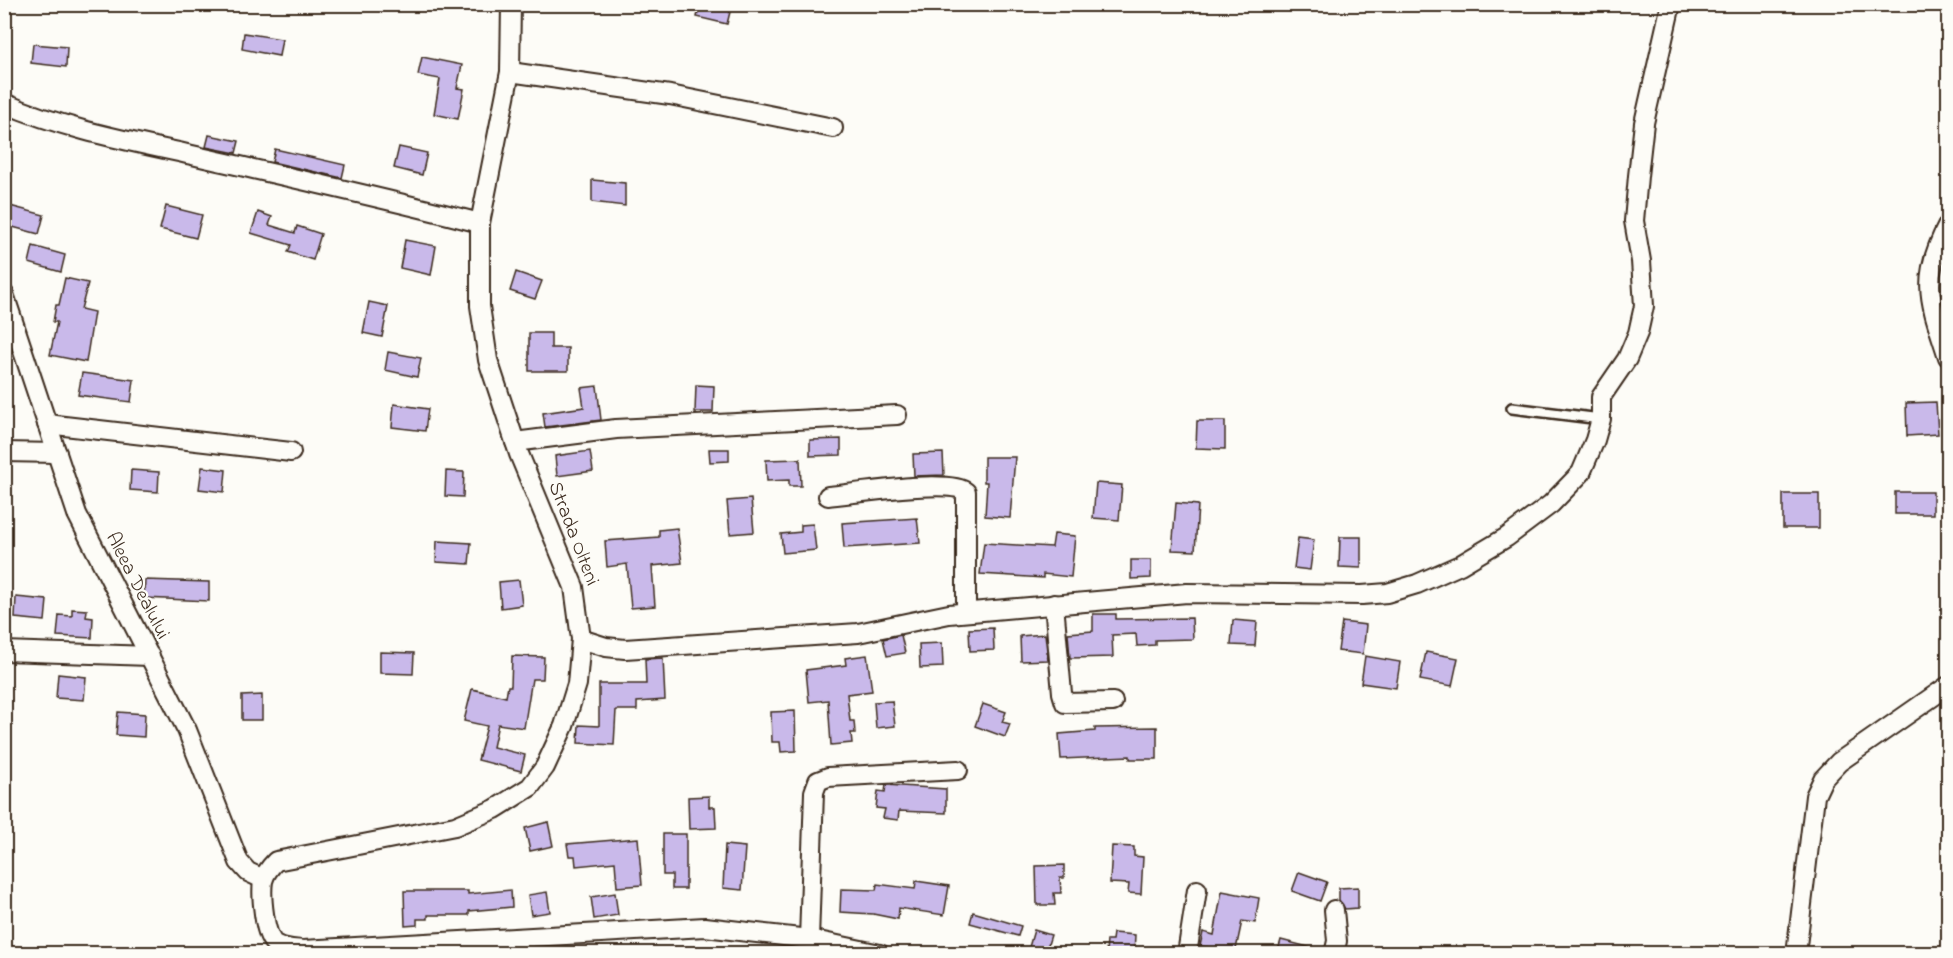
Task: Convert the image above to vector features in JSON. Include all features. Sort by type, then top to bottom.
[{"type":"street","name":"Strada Olteni","points":[[263,879],[276,861],[455,826],[495,809],[530,787],[545,767],[564,726],[577,684],[581,639],[574,586],[515,442],[486,349],[478,280],[480,223],[510,72],[512,4]]},
{"type":"street","points":[[581,639],[606,647],[625,649],[858,633],[966,612],[1187,593],[1362,595],[1387,593],[1418,584],[1460,565],[1498,543],[1551,504],[1581,473],[1601,419],[1601,397],[1627,358],[1638,333],[1644,306],[1641,261],[1634,221],[1637,187],[1644,123],[1671,4]]},
{"type":"street","points":[[510,72],[659,93],[833,128]]},
{"type":"street","points":[[4,103],[36,117],[123,140],[480,223]]},
{"type":"street","points":[[1948,225],[1936,248],[1928,285],[1948,357]]},
{"type":"street","name":"Aleea Dealului","points":[[4,294],[10,325],[48,424],[77,514],[187,730],[239,862],[248,872],[263,879]]},
{"type":"street","points":[[515,442],[616,429],[897,415]]},
{"type":"street","points":[[48,424],[291,452]]},
{"type":"street","points":[[4,452],[57,453]]},
{"type":"street","points":[[828,496],[936,486],[960,487],[966,492],[966,612]]},
{"type":"street","points":[[1054,604],[1062,693],[1065,702],[1113,702]]},
{"type":"street","points":[[4,651],[150,656]]},
{"type":"street","points":[[1796,954],[1815,796],[1823,779],[1839,762],[1948,686]]},
{"type":"street","points":[[808,939],[814,792],[818,781],[828,777],[958,770]]},
{"type":"street","points":[[263,879],[262,895],[268,935],[273,948],[303,950],[505,946],[705,927],[808,939],[880,954]]},
{"type":"street","points":[[1187,954],[1197,890]]},
{"type":"street","points":[[1334,910],[1337,941],[1334,954]]},
{"type":"lane","points":[[1512,408],[1601,419]]},
{"type":"building","points":[[700,4],[732,4],[727,24],[697,17]]},
{"type":"building","points":[[244,33],[282,39],[279,56],[242,49]]},
{"type":"building","points":[[33,44],[67,47],[66,67],[31,63]]},
{"type":"building","points":[[422,57],[462,65],[457,88],[464,89],[458,119],[434,114],[440,79],[418,75]]},
{"type":"building","points":[[209,135],[239,141],[236,153],[206,147]]},
{"type":"building","points":[[399,147],[427,153],[422,175],[394,168]]},
{"type":"building","points":[[275,149],[345,165],[342,178],[272,162]]},
{"type":"building","points":[[592,180],[625,183],[625,206],[592,202]]},
{"type":"building","points":[[10,206],[44,215],[39,234],[5,225]]},
{"type":"building","points":[[166,206],[202,215],[196,238],[160,229]]},
{"type":"building","points":[[258,212],[272,217],[269,225],[295,233],[297,226],[321,234],[313,260],[288,252],[291,245],[251,233]]},
{"type":"building","points":[[405,240],[436,246],[431,275],[400,268]]},
{"type":"building","points":[[33,246],[65,255],[61,272],[29,263]]},
{"type":"building","points":[[516,272],[542,281],[535,299],[510,291]]},
{"type":"building","points":[[65,278],[88,283],[81,309],[94,312],[86,362],[50,355],[57,322],[53,322],[56,305],[59,305]]},
{"type":"building","points":[[369,302],[388,306],[382,337],[363,333]]},
{"type":"building","points":[[529,333],[551,333],[551,348],[568,348],[568,371],[529,371]]},
{"type":"building","points":[[388,352],[421,358],[417,377],[385,370]]},
{"type":"building","points":[[82,373],[134,380],[131,402],[78,395]]},
{"type":"building","points":[[696,385],[714,386],[713,412],[695,412]]},
{"type":"building","points":[[597,386],[601,420],[545,427],[543,413],[584,407],[581,388]]},
{"type":"building","points":[[1936,402],[1938,434],[1907,436],[1906,403]]},
{"type":"building","points":[[394,404],[428,409],[425,431],[392,427]]},
{"type":"building","points":[[1197,421],[1225,421],[1225,449],[1196,448]]},
{"type":"building","points":[[841,439],[841,455],[810,456],[810,440]]},
{"type":"building","points":[[709,449],[729,449],[729,461],[710,462]]},
{"type":"building","points":[[590,451],[593,471],[557,476],[555,456]]},
{"type":"building","points":[[943,453],[944,475],[914,476],[913,454]]},
{"type":"building","points":[[984,457],[1015,457],[1010,518],[985,516],[987,482],[984,482]]},
{"type":"building","points":[[800,459],[801,486],[789,486],[789,480],[767,481],[766,460]]},
{"type":"building","points":[[202,467],[226,470],[224,492],[199,489]]},
{"type":"building","points":[[131,470],[159,472],[158,492],[130,490]]},
{"type":"building","points":[[446,471],[464,472],[463,497],[445,496]]},
{"type":"building","points":[[1096,483],[1122,485],[1119,520],[1093,518]]},
{"type":"building","points":[[1895,492],[1933,492],[1933,514],[1895,514]]},
{"type":"building","points":[[1783,494],[1819,494],[1819,528],[1783,528]]},
{"type":"building","points":[[751,499],[754,532],[730,534],[727,501]]},
{"type":"building","points":[[1176,503],[1198,505],[1195,551],[1172,550]]},
{"type":"building","points":[[917,518],[920,543],[844,548],[842,523]]},
{"type":"building","points":[[813,524],[816,550],[783,553],[781,534],[801,532],[801,525]]},
{"type":"building","points":[[677,528],[682,563],[652,566],[655,606],[631,608],[627,564],[607,567],[605,541],[659,537],[659,530]]},
{"type":"building","points":[[1054,534],[1075,536],[1071,577],[1043,574],[1043,578],[980,574],[984,543],[1052,547]]},
{"type":"building","points":[[1340,537],[1361,537],[1361,568],[1339,567]]},
{"type":"building","points":[[1298,538],[1314,540],[1310,570],[1294,568]]},
{"type":"building","points":[[437,541],[471,543],[469,564],[436,562]]},
{"type":"building","points":[[1131,560],[1151,560],[1151,578],[1131,579]]},
{"type":"building","points":[[145,580],[209,582],[209,601],[144,598]]},
{"type":"building","points":[[519,580],[522,605],[501,608],[499,582]]},
{"type":"building","points":[[16,597],[47,600],[45,621],[15,618]]},
{"type":"building","points":[[72,609],[87,610],[86,617],[93,618],[92,638],[57,636],[59,615],[72,616]]},
{"type":"building","points":[[1093,614],[1116,614],[1116,619],[1192,618],[1193,639],[1155,640],[1155,645],[1137,646],[1136,634],[1112,635],[1113,657],[1070,658],[1068,633],[1093,631]]},
{"type":"building","points":[[1233,620],[1257,622],[1255,646],[1231,645]]},
{"type":"building","points":[[1342,622],[1366,625],[1363,654],[1338,651]]},
{"type":"building","points":[[993,628],[994,650],[970,651],[969,629]]},
{"type":"building","points":[[1045,634],[1048,660],[1021,661],[1020,636]]},
{"type":"building","points":[[901,635],[905,653],[887,656],[883,639]]},
{"type":"building","points":[[942,643],[943,667],[920,668],[919,644]]},
{"type":"building","points":[[380,652],[414,653],[413,674],[380,673]]},
{"type":"building","points":[[1426,652],[1458,658],[1452,686],[1420,680]]},
{"type":"building","points":[[867,655],[872,691],[847,694],[850,721],[854,721],[855,733],[851,733],[852,743],[831,745],[828,700],[809,702],[806,670],[846,665],[845,658]]},
{"type":"building","points":[[512,656],[544,657],[543,679],[532,679],[524,728],[498,724],[493,747],[525,755],[521,771],[478,760],[487,726],[464,721],[472,689],[506,697],[508,686],[511,686]]},
{"type":"building","points":[[1365,656],[1400,662],[1396,688],[1361,683]]},
{"type":"building","points":[[663,658],[665,700],[637,702],[637,710],[616,710],[614,745],[578,743],[579,725],[599,726],[599,684],[646,684],[645,659]]},
{"type":"building","points":[[58,674],[86,677],[84,700],[56,698]]},
{"type":"building","points":[[262,695],[262,720],[242,720],[242,696]]},
{"type":"building","points":[[892,701],[895,726],[876,728],[874,702]]},
{"type":"building","points":[[983,704],[1006,712],[1002,722],[1010,724],[1005,737],[975,726]]},
{"type":"building","points":[[795,711],[796,751],[781,752],[780,742],[772,742],[771,712]]},
{"type":"building","points":[[118,712],[145,714],[144,737],[116,735]]},
{"type":"building","points":[[1157,727],[1157,759],[1130,759],[1130,756],[1061,759],[1059,734],[1095,731],[1095,728]]},
{"type":"building","points":[[886,785],[946,789],[946,813],[899,811],[898,820],[883,818],[885,809],[876,808],[878,791],[885,792]]},
{"type":"building","points":[[709,796],[709,807],[715,807],[716,828],[689,829],[688,797]]},
{"type":"building","points":[[548,822],[553,846],[530,851],[525,828]]},
{"type":"building","points":[[663,834],[686,834],[686,889],[672,889],[672,875],[663,875]]},
{"type":"building","points":[[638,838],[642,885],[617,887],[615,862],[576,866],[575,856],[569,856],[567,844]]},
{"type":"building","points":[[725,845],[745,847],[742,890],[723,888]]},
{"type":"building","points":[[1112,846],[1134,847],[1134,856],[1143,857],[1141,894],[1128,893],[1129,884],[1110,883]]},
{"type":"building","points":[[1064,865],[1064,878],[1060,878],[1061,893],[1054,893],[1055,905],[1037,905],[1036,866]]},
{"type":"building","points":[[1299,872],[1327,882],[1320,901],[1292,891]]},
{"type":"building","points":[[916,881],[949,886],[944,915],[899,908],[898,919],[873,914],[840,912],[841,889],[876,890],[877,884],[915,889]]},
{"type":"building","points":[[1358,887],[1358,908],[1345,909],[1339,900],[1339,888]]},
{"type":"building","points":[[511,890],[512,907],[469,911],[469,915],[428,915],[428,919],[417,919],[417,925],[405,926],[404,891],[468,891],[468,894]]},
{"type":"building","points":[[1222,891],[1259,898],[1255,923],[1242,921],[1235,954],[1205,954],[1207,947],[1200,946],[1203,932],[1214,935]]},
{"type":"building","points":[[547,892],[550,912],[531,915],[528,895]]},
{"type":"building","points":[[615,893],[618,915],[594,919],[591,897]]},
{"type":"building","points":[[973,912],[1021,926],[1018,936],[970,923]]},
{"type":"building","points":[[1034,930],[1051,935],[1045,954],[1027,954]]},
{"type":"building","points":[[1113,933],[1135,935],[1134,954],[1106,954],[1107,940],[1112,940]]},
{"type":"building","points":[[1281,940],[1316,949],[1315,954],[1277,954]]}]
